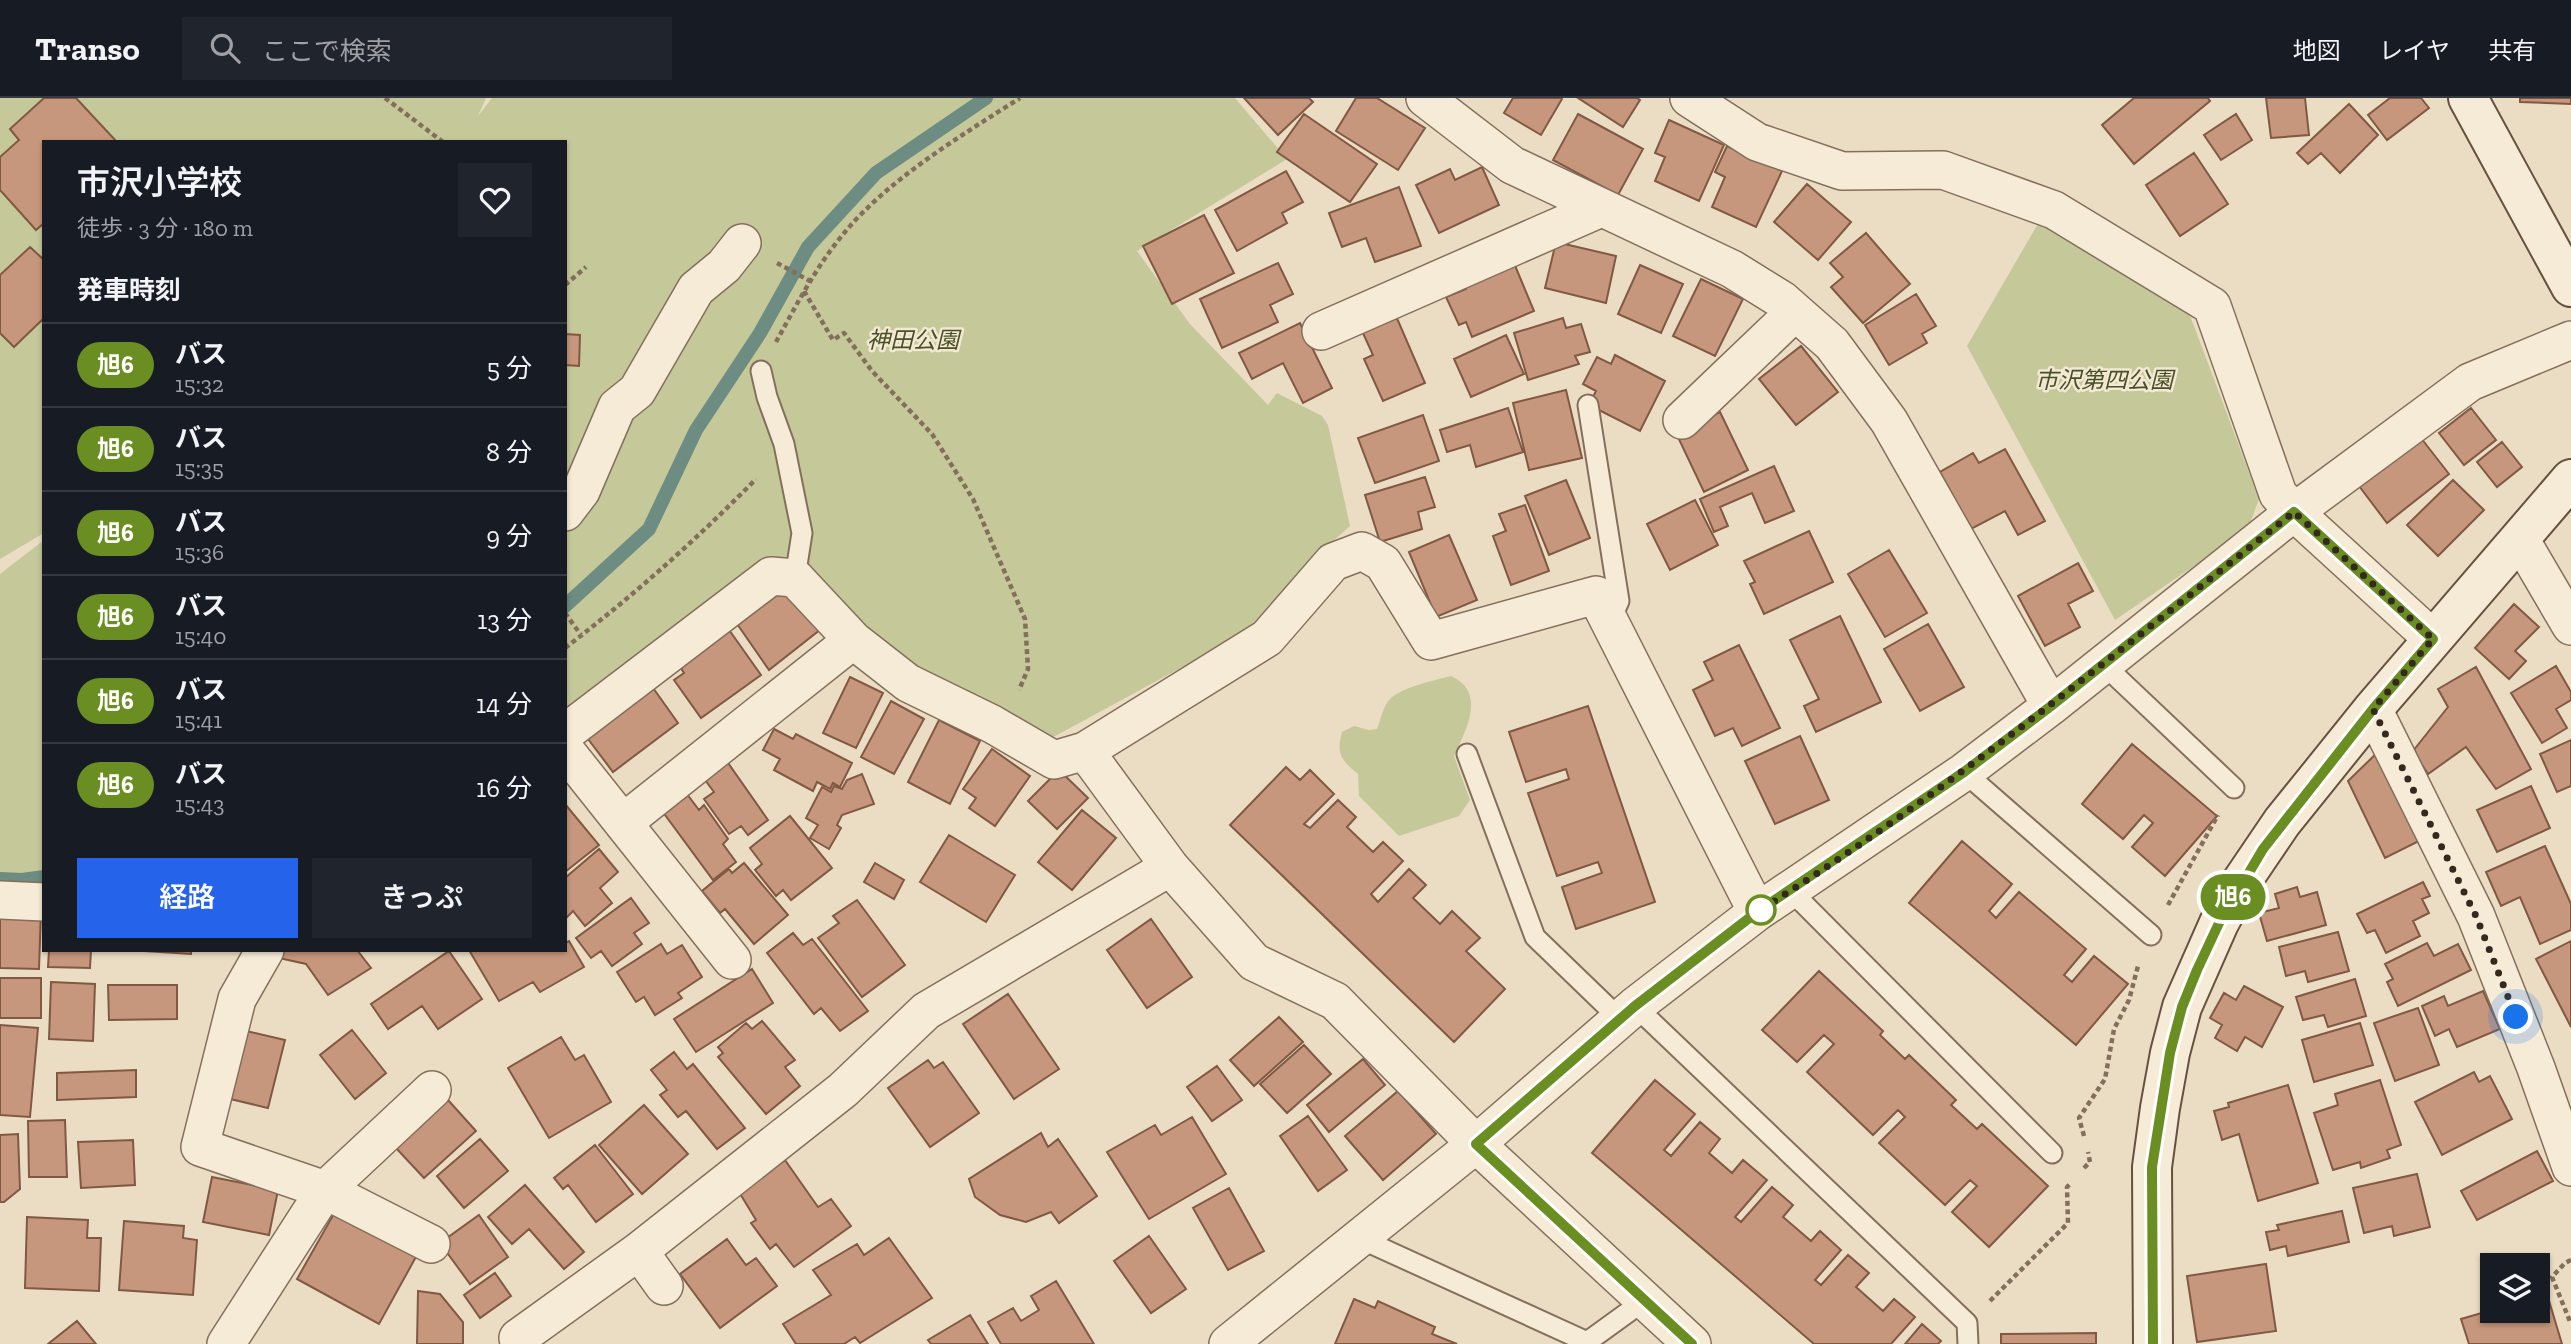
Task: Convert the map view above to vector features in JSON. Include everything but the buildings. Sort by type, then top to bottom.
[{"type":"street","points":[[1425,98],[1512,165],[1732,269],[1782,300],[1832,344],[1889,421],[2051,706]]},
{"type":"street","points":[[1689,98],[1757,142],[1842,171],[1943,170],[2054,210],[2211,306],[2278,494],[2294,512],[2433,639]]},
{"type":"street","points":[[2468,98],[2571,287]]},
{"type":"street","points":[[1321,331],[1601,208]]},
{"type":"street","points":[[567,509],[581,491],[617,407],[637,391],[661,354],[696,289],[724,266],[742,243]]},
{"type":"street","points":[[1682,420],[1795,312]]},
{"type":"street","points":[[1228,1344],[1476,1144],[1628,1012],[1757,912],[1964,772],[2294,512],[2470,382],[2571,340]]},
{"type":"street","points":[[2153,1344],[2152,1167],[2170,1053],[2182,1007],[2208,946],[2242,881],[2282,822],[2373,709],[2571,480]]},
{"type":"street","points":[[2520,539],[2571,626]]},
{"type":"street","points":[[567,731],[771,576],[795,578],[853,640],[908,683],[1002,729],[1055,760],[1085,751],[1267,638],[1333,562],[1362,551],[1384,563],[1431,640],[1596,595],[1757,912]]},
{"type":"street","points":[[624,822],[853,640]]},
{"type":"street","points":[[2373,709],[2476,916],[2536,1068],[2571,1167]]},
{"type":"street","points":[[1085,751],[1170,867],[1254,962],[1335,1001],[1476,1144],[1692,1344]]},
{"type":"street","points":[[567,752],[732,960]]},
{"type":"street","points":[[518,1338],[639,1251],[843,1090],[926,1012],[1170,867]]},
{"type":"street","points":[[0,900],[42,902]]},
{"type":"street","points":[[264,952],[237,999],[200,1147],[325,1190],[431,1244]]},
{"type":"street","points":[[226,1344],[325,1190],[432,1090]]},
{"type":"street","points":[[639,1251],[664,1286]]},
{"type":"lane","points":[[761,371],[784,444],[802,533],[795,578]]},
{"type":"lane","points":[[1588,405],[1619,601],[1610,621]]},
{"type":"lane","points":[[2103,664],[2234,788]]},
{"type":"lane","points":[[1467,754],[1535,937],[1628,1012],[1967,1323],[1968,1344]]},
{"type":"lane","points":[[1964,772],[2151,935]]},
{"type":"lane","points":[[1791,891],[2052,1153]]},
{"type":"lane","points":[[1359,1238],[1587,1342],[1645,1300]]},
{"type":"path","points":[[385,98],[440,140]]},
{"type":"path","points":[[761,371],[804,290],[845,231],[883,195],[950,144],[1020,98]]},
{"type":"path","points":[[774,261],[810,281]]},
{"type":"path","points":[[567,283],[586,267]]},
{"type":"path","points":[[804,290],[833,340],[844,334],[872,371],[932,434],[973,499],[1025,619],[1028,669],[1002,729]]},
{"type":"path","points":[[567,646],[639,590],[710,526],[758,477],[784,444]]},
{"type":"path","points":[[567,615],[582,635]]},
{"type":"path","points":[[2151,935],[2234,788]]},
{"type":"path","points":[[2571,1260],[2552,1277],[2571,1324]]},
{"type":"green space","name":"神田公園","points":[[0,98],[486,98],[478,116],[492,98],[1235,98],[1287,159],[1137,251],[1190,324],[1268,405],[1277,393],[1322,416],[1328,425],[1350,526],[1321,552],[1256,627],[1048,740],[911,669],[871,633],[796,550],[567,714],[567,140],[42,140],[42,534],[0,559]]},
{"type":"green space","name":"市沢第四公園","points":[[2039,222],[2188,310],[2259,499],[2248,529],[2115,620],[1967,346]]},
{"type":"green space","points":[[42,542],[42,896],[0,895],[0,574]]},
{"type":"green space","points":[[1451,676],[1462,683],[1471,701],[1468,723],[1454,756],[1470,800],[1459,816],[1399,836],[1359,796],[1358,774],[1341,756],[1342,732],[1354,726],[1377,729],[1386,704],[1396,694]]},
{"type":"waterway","points":[[567,604],[649,529],[696,430],[760,333],[808,247],[876,173],[986,98]]},
{"type":"waterway","points":[[0,879],[42,877]]},
{"type":"bus line","name":"旭6","points":[[1692,1344],[1476,1144],[1635,1006],[1757,912],[1964,772],[2294,512],[2433,639],[2373,709],[2263,849],[2219,923],[2182,1007],[2170,1053],[2152,1167],[2153,1344]]},
{"type":"route","points":[[1761,910],[1757,912],[1964,772],[2294,512],[2433,639],[2373,709],[2476,916],[2516,1017]]}]
